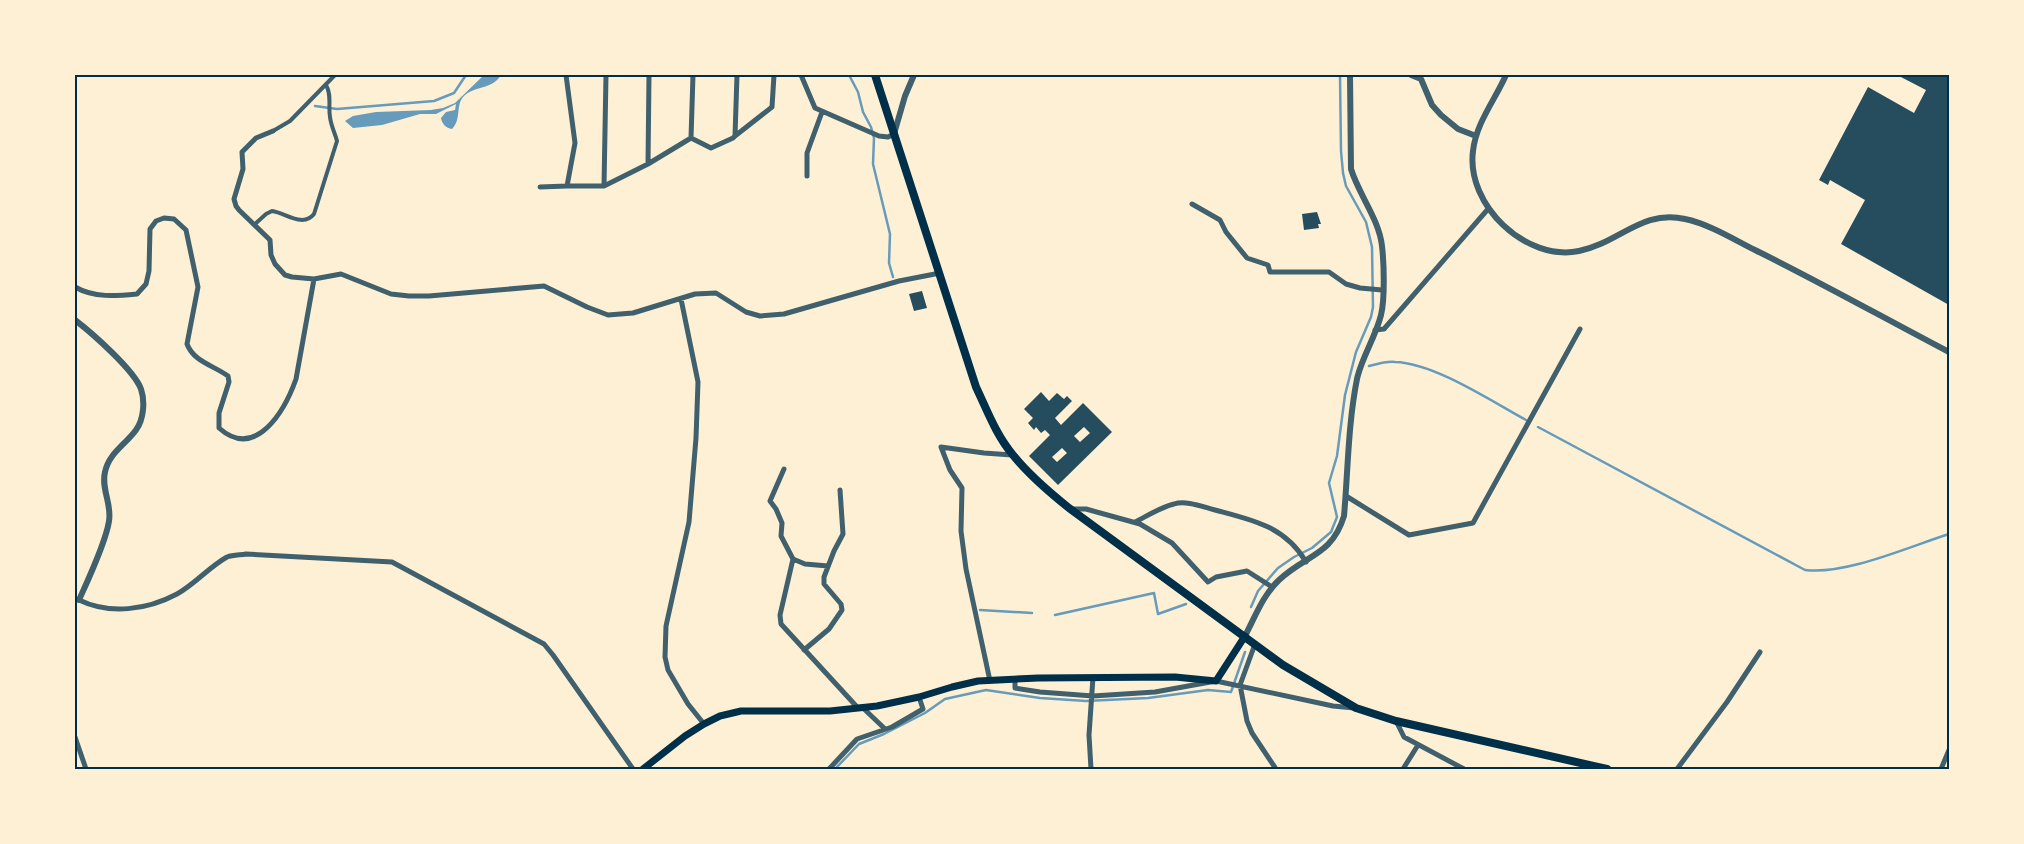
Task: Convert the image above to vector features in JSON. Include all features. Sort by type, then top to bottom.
[{"type":"main road","points":[[874,75],[976,387],[995,428],[1012,455],[1039,483],[1069,508],[1283,665],[1356,708],[1396,721],[1607,769]]},
{"type":"main road","points":[[643,769],[704,724],[720,716],[741,711],[797,712],[860,707],[919,697],[962,684],[1014,679],[1175,677],[1216,681],[1245,636]]},
{"type":"street","points":[[335,75],[290,121],[250,142],[242,152],[243,169],[234,199],[236,206],[270,240],[271,255],[279,270],[292,277],[314,279],[341,274],[391,294],[409,296],[544,286],[587,308],[608,315],[633,313],[695,294],[716,293],[746,312],[768,316],[784,314],[899,281],[940,273]]},
{"type":"street","points":[[566,75],[575,143],[566,186]]},
{"type":"street","points":[[604,186],[606,75]]},
{"type":"street","points":[[648,164],[649,75]]},
{"type":"street","points":[[691,138],[693,75]]},
{"type":"street","points":[[735,136],[737,75]]},
{"type":"street","points":[[691,138],[712,148],[735,136],[772,107],[774,75]]},
{"type":"street","points":[[801,75],[814,106],[822,112],[888,137],[894,134],[905,96],[914,75]]},
{"type":"street","points":[[1245,636],[1270,586],[1302,556],[1333,540],[1340,529],[1344,516],[1357,376],[1381,314],[1376,290],[1382,249],[1379,231],[1354,180],[1351,169],[1350,75]]},
{"type":"street","points":[[1411,75],[1421,79],[1432,105],[1451,125],[1476,136]]},
{"type":"street","points":[[1506,75],[1476,136],[1472,152],[1473,170],[1477,187],[1488,209],[1526,242],[1542,249],[1576,252],[1594,247],[1650,219],[1668,217],[1695,222],[1783,264],[1949,352]]},
{"type":"street","points":[[255,224],[272,211],[301,221],[310,219],[314,214],[337,141],[331,127],[330,91],[326,84]]},
{"type":"street","points":[[807,176],[806,153],[822,112]]},
{"type":"street","points":[[540,187],[604,186],[648,164],[691,138]]},
{"type":"street","points":[[1192,204],[1220,220],[1226,232],[1246,258],[1268,265],[1270,272],[1290,274],[1329,272],[1346,284],[1376,290]]},
{"type":"street","points":[[1375,330],[1384,329],[1488,209]]},
{"type":"street","points":[[75,286],[97,295],[119,296],[137,294],[146,284],[149,271],[150,229],[156,221],[164,218],[174,219],[186,230],[198,287],[187,344],[190,351],[198,359],[228,376],[229,382],[219,413],[219,428],[228,436],[250,438],[268,428],[280,413],[291,394],[296,379],[314,279]]},
{"type":"street","points":[[681,299],[698,382],[696,430],[689,522],[666,626],[665,657],[668,670],[688,704],[704,724]]},
{"type":"street","points":[[75,320],[111,352],[134,379],[141,389],[143,402],[142,415],[137,428],[113,454],[107,464],[104,485],[110,506],[109,521],[79,600],[103,609],[122,610],[163,600],[177,593],[229,556],[246,554],[392,562],[544,644],[633,769]]},
{"type":"street","points":[[1346,496],[1409,536],[1473,522],[1580,329]]},
{"type":"street","points":[[990,681],[966,569],[961,531],[962,488],[950,470],[941,447],[1012,455]]},
{"type":"street","points":[[784,469],[770,501],[782,523],[781,536],[793,558],[806,564],[828,566]]},
{"type":"street","points":[[804,650],[830,629],[842,610],[841,604],[824,584],[828,566],[843,534],[840,490]]},
{"type":"street","points":[[1135,522],[1173,504],[1197,505],[1260,522],[1270,527],[1302,556]]},
{"type":"street","points":[[1069,508],[1086,510],[1135,522],[1172,543],[1208,582],[1216,577],[1247,571],[1270,586]]},
{"type":"street","points":[[793,558],[780,614],[781,624],[860,707],[884,728]]},
{"type":"street","points":[[1255,644],[1239,685],[1247,721],[1252,733],[1276,769]]},
{"type":"street","points":[[1677,769],[1728,702],[1760,652]]},
{"type":"street","points":[[1091,769],[1089,735],[1093,677]]},
{"type":"street","points":[[1014,679],[1015,688],[1092,699],[1155,692],[1216,681],[1333,706],[1356,708]]},
{"type":"street","points":[[829,769],[856,739],[884,728],[892,727],[923,709],[919,697]]},
{"type":"street","points":[[1396,721],[1404,736],[1464,769]]},
{"type":"street","points":[[75,738],[86,769]]},
{"type":"street","points":[[1403,769],[1418,745]]},
{"type":"street","points":[[1941,769],[1949,750]]},
{"type":"water","points":[[484,75],[501,75],[493,83],[464,96],[461,100],[457,121],[452,129],[442,122],[441,118],[446,112],[455,110],[456,104],[436,114],[420,114],[382,125],[353,128],[345,121],[353,116],[376,112],[443,108],[455,103]]},
{"type":"building","points":[[1897,75],[1949,75],[1949,305],[1841,244],[1865,200],[1830,180],[1828,185],[1819,180],[1868,87],[1914,113],[1926,90]]},
{"type":"building","points":[[1317,212],[1321,224],[1318,224],[1319,228],[1304,230],[1302,214]]},
{"type":"building","points":[[922,291],[927,308],[914,311],[909,294]]},
{"type":"building","points":[[1041,392],[1049,401],[1057,393],[1064,399],[1067,396],[1072,401],[1055,418],[1061,425],[1083,403],[1112,432],[1058,485],[1029,456],[1050,435],[1045,430],[1041,433],[1036,427],[1034,430],[1028,423],[1033,418],[1024,409]],"holes":[[[1084,427],[1090,433],[1080,442],[1074,436]],[[1062,448],[1067,453],[1057,462],[1052,457]]]},
{"type":"waterway","points":[[315,106],[337,109],[434,101],[454,93],[466,75]]},
{"type":"waterway","points":[[849,75],[858,92],[863,112],[871,127],[874,138],[873,164],[890,234],[889,263],[893,277]]},
{"type":"waterway","points":[[1251,607],[1258,591],[1278,568],[1312,548],[1331,532],[1337,517],[1329,483],[1337,456],[1345,395],[1356,352],[1371,317],[1373,307],[1372,247],[1366,222],[1346,186],[1343,173],[1340,75]]},
{"type":"waterway","points":[[1369,366],[1392,362],[1410,364],[1427,369],[1462,384],[1526,420]]},
{"type":"waterway","points":[[1538,427],[1805,570],[1839,568],[1858,564],[1949,534]]},
{"type":"waterway","points":[[1055,615],[1154,593],[1158,614],[1186,604]]},
{"type":"waterway","points":[[980,610],[1032,613]]},
{"type":"waterway","points":[[835,769],[859,744],[884,734],[925,713],[945,699],[986,690],[1040,698],[1086,701],[1148,698],[1208,690],[1231,692],[1245,652]]}]
